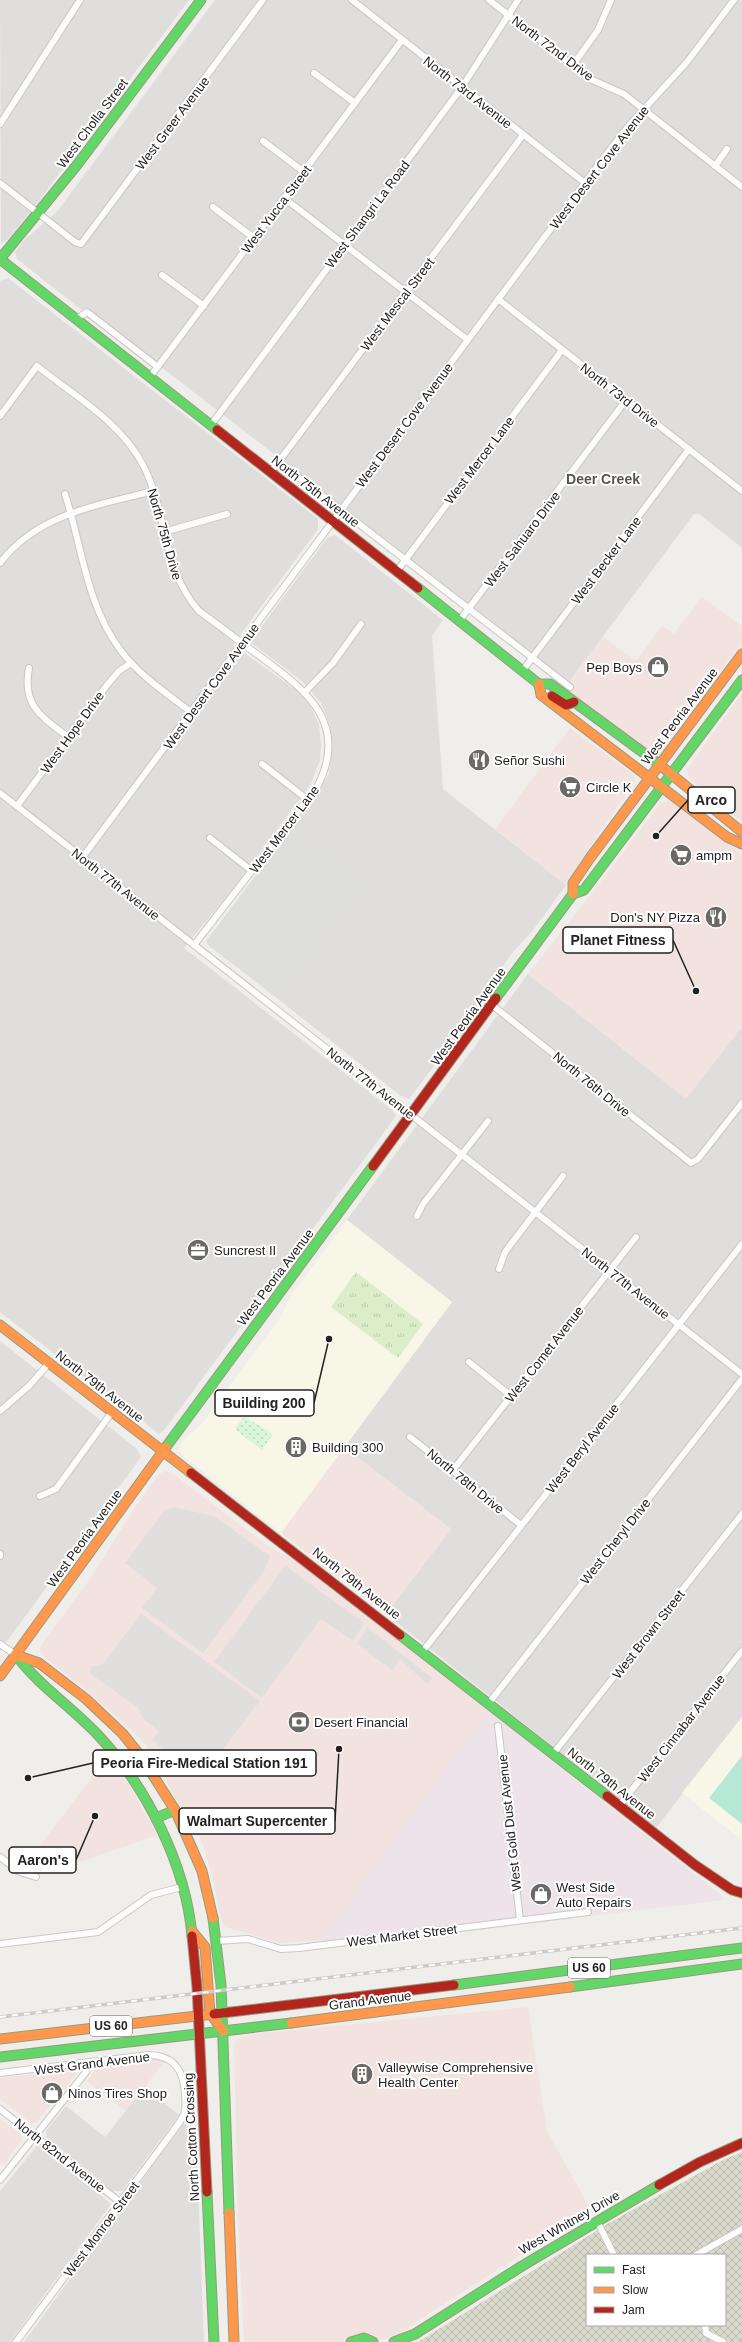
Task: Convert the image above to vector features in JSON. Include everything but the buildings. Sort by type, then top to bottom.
[{"type":"main road","name":"West Cholla Street","points":[[0,259],[77,165],[201,0]]},
{"type":"main road","name":"North 75th Avenue","points":[[0,259],[523,670],[539,684],[541,695],[544,697]]},
{"type":"main road","name":"West Peoria Avenue","points":[[573,894],[572,884],[659,764],[742,654]]},
{"type":"main road","points":[[728,672],[741,681]]},
{"type":"main road","name":"West Peoria Avenue","points":[[0,1676],[162,1452],[573,894],[584,890],[741,681]]},
{"type":"main road","name":"North 75th Avenue","points":[[539,684],[550,684],[672,774],[737,826],[742,832]]},
{"type":"main road","points":[[544,697],[551,696],[569,705],[574,702]]},
{"type":"main road","points":[[544,697],[640,768],[649,778],[727,837],[742,844]]},
{"type":"main road","name":"North 79th Avenue","points":[[0,1325],[162,1452],[423,1651],[695,1865],[732,1890],[742,1893]]},
{"type":"main road","points":[[16,1655],[38,1663],[86,1699],[113,1724],[142,1758],[175,1810],[202,1871],[212,1910],[217,1941],[222,2012],[234,2342]]},
{"type":"main road","name":"North Cotton Crossing","points":[[16,1655],[30,1674],[76,1712],[117,1756],[138,1786],[156,1818],[182,1887],[192,1931],[198,2015],[214,2342]]},
{"type":"main road","points":[[156,1818],[175,1810]]},
{"type":"main road","name":"North Cotton Crossing","points":[[192,1931],[205,1947],[210,2013]]},
{"type":"main road","name":"Grand Avenue","points":[[0,2039],[547,1974],[742,1948]]},
{"type":"main road","name":"Grand Avenue","points":[[0,2057],[390,2011],[742,1964]]},
{"type":"main road","points":[[210,2013],[223,2031]]},
{"type":"main road","name":"West Whitney Drive","points":[[407,2342],[415,2334],[541,2252],[701,2161],[742,2143]]},
{"type":"main road","name":"West Whitney Drive","points":[[394,2342],[415,2334]]},
{"type":"main road","points":[[351,2342],[364,2338],[374,2342]]},
{"type":"street","points":[[0,124],[80,0]]},
{"type":"street","name":"West Greer Avenue","points":[[38,213],[75,242],[81,244],[263,0]]},
{"type":"street","name":"North 73rd Avenue","points":[[352,0],[585,183]]},
{"type":"street","name":"North 72nd Drive","points":[[490,0],[590,78],[624,94],[742,188]]},
{"type":"street","name":"West Shangri La Road","points":[[211,425],[462,87],[518,0]]},
{"type":"street","points":[[573,66],[598,30],[611,0]]},
{"type":"street","name":"West Desert Cove Avenue","points":[[82,858],[585,183],[643,110],[687,62],[734,0]]},
{"type":"street","name":"West Yucca Street","points":[[150,377],[402,40]]},
{"type":"street","points":[[314,73],[354,103]]},
{"type":"street","name":"West Mescal Street","points":[[271,472],[523,135]]},
{"type":"street","points":[[263,141],[304,172]]},
{"type":"street","points":[[715,166],[727,150]]},
{"type":"street","points":[[0,183],[38,213]]},
{"type":"street","points":[[284,198],[468,340]]},
{"type":"street","points":[[212,207],[254,238]]},
{"type":"street","points":[[162,275],[204,306]]},
{"type":"street","name":"North 73rd Drive","points":[[498,299],[742,491]]},
{"type":"street","points":[[76,319],[87,312],[158,367]]},
{"type":"street","name":"West Mercer Lane","points":[[397,571],[562,350]]},
{"type":"street","name":"North 75th Drive","points":[[0,416],[37,366],[119,432],[143,464],[154,491],[172,566],[187,596],[199,611],[306,692]]},
{"type":"street","name":"West Sahuaro Drive","points":[[460,620],[626,400]]},
{"type":"street","name":"West Becker Lane","points":[[523,670],[689,449]]},
{"type":"street","name":"North 75th Avenue","points":[[279,462],[570,687]]},
{"type":"street","points":[[0,562],[29,534],[48,522],[71,513],[154,491]]},
{"type":"street","points":[[65,494],[96,604],[111,636],[131,663],[147,679],[191,712]]},
{"type":"street","points":[[164,532],[227,514]]},
{"type":"street","points":[[306,692],[333,663],[361,624]]},
{"type":"street","name":"West Hope Drive","points":[[17,806],[112,678],[131,663]]},
{"type":"street","points":[[29,668],[27,690],[30,701],[43,718],[68,737]]},
{"type":"street","name":"West Mercer Lane","points":[[194,946],[308,800],[322,778],[326,764],[328,740],[323,718],[306,692]]},
{"type":"street","points":[[262,764],[308,800]]},
{"type":"street","name":"North 77th Avenue","points":[[0,793],[742,1374]]},
{"type":"street","points":[[210,838],[252,871]]},
{"type":"street","name":"North 76th Drive","points":[[492,1005],[691,1163],[698,1159],[742,1103]]},
{"type":"street","points":[[417,1216],[423,1204],[488,1121]]},
{"type":"street","points":[[499,1269],[504,1252],[563,1176]]},
{"type":"street","name":"West Comet Avenue","points":[[452,1470],[636,1237]]},
{"type":"street","name":"West Beryl Avenue","points":[[423,1651],[742,1244]]},
{"type":"street","points":[[469,1362],[511,1396]]},
{"type":"street","points":[[0,1411],[29,1386],[49,1363]]},
{"type":"street","name":"West Cheryl Drive","points":[[489,1703],[742,1379]]},
{"type":"street","points":[[40,1496],[56,1489],[112,1412]]},
{"type":"street","name":"North 78th Drive","points":[[410,1437],[521,1525]]},
{"type":"street","name":"West Brown Street","points":[[553,1754],[742,1514]]},
{"type":"street","points":[[0,1644],[16,1655]]},
{"type":"street","name":"West Cinnabar Avenue","points":[[619,1806],[742,1650]]},
{"type":"street","name":"West Gold Dust Avenue","points":[[498,1726],[520,1920]]},
{"type":"street","points":[[0,1857],[20,1872],[36,1877]]},
{"type":"street","points":[[0,1944],[98,1932],[151,1895],[182,1887]]},
{"type":"street","name":"West Market Street","points":[[217,1941],[248,1939],[281,1949],[299,1948],[588,1912]]},
{"type":"street","name":"West Grand Avenue","points":[[0,2073],[86,2064],[148,2055],[166,2057],[175,2064],[182,2074],[186,2102],[184,2115]]},
{"type":"street","points":[[0,2180],[86,2072],[86,2064]]},
{"type":"street","name":"North 82nd Avenue","points":[[0,2109],[120,2202]]},
{"type":"street","name":"West Monroe Street","points":[[16,2342],[184,2115]]},
{"type":"street","points":[[597,2220],[614,2254]]},
{"type":"street","points":[[698,2254],[742,2229]]},
{"type":"street","points":[[705,2326],[706,2333],[723,2342]]},
{"type":"shaded area","points":[[0,0],[189,0],[38,202],[8,239],[1,244]]},
{"type":"shaded area","points":[[215,0],[742,0],[742,548],[699,514],[694,514],[569,682],[85,308],[83,311],[17,259],[15,252],[24,240],[56,213]]},
{"type":"shaded area","points":[[8,278],[318,519],[318,529],[233,645],[299,692],[310,706],[319,724],[321,746],[320,760],[311,784],[234,887],[184,948],[392,1110],[396,1116],[165,1429],[159,1434],[0,1312],[0,281]]},
{"type":"shaded area","points":[[335,535],[443,620],[432,636],[443,789],[566,885],[534,929],[513,952],[489,985],[474,1013],[409,1099],[401,1096],[278,999],[365,882],[293,826],[317,795],[329,773],[332,749],[330,725],[321,703],[302,681],[250,642],[328,537]]},
{"type":"shaded area","points":[[702,597],[742,626],[742,645],[729,659],[660,751],[650,752],[564,689],[603,637],[636,661],[662,626],[674,634]]},
{"type":"shaded area","points":[[742,693],[742,822],[690,779],[687,769]]},
{"type":"shaded area","points":[[570,728],[630,772],[635,777],[635,782],[599,833],[566,885],[495,829]]},
{"type":"shaded area","points":[[668,800],[675,803],[742,854],[742,1027],[686,1099],[528,974],[659,805]]},
{"type":"shaded area","points":[[293,826],[365,882],[278,999],[208,945],[206,941]]},
{"type":"shaded area","points":[[528,974],[686,1098],[742,1027],[742,1717],[656,1828],[386,1614],[451,1529],[344,1447],[452,1302],[347,1220]]},
{"type":"shaded area","points":[[347,1220],[452,1302],[281,1533],[181,1454],[179,1449],[184,1440],[202,1424],[280,1318],[291,1296]]},
{"type":"shaded area","points":[[0,1341],[137,1449],[141,1457],[0,1651]]},
{"type":"shaded area","points":[[344,1447],[451,1529],[386,1614],[281,1533]]},
{"type":"shaded area","points":[[165,1471],[173,1474],[271,1548],[295,1560],[489,1711],[322,1940],[280,1943],[225,1927],[221,1920],[214,1883],[204,1848],[194,1824],[175,1798],[150,1751],[139,1737],[80,1685],[45,1658],[40,1651],[41,1645],[90,1579],[137,1504],[158,1475]]},
{"type":"shaded area","points":[[173,1507],[214,1516],[270,1556],[264,1571],[203,1653],[142,1608],[157,1588],[125,1563],[165,1510]]},
{"type":"shaded area","points":[[285,1566],[364,1623],[353,1641],[321,1619],[262,1698],[214,1662]]},
{"type":"shaded area","points":[[141,1614],[260,1701],[211,1765],[199,1776],[152,1740],[159,1731],[145,1720],[137,1707],[89,1673],[92,1666],[103,1664]]},
{"type":"shaded area","points":[[367,1627],[432,1678],[427,1684],[400,1659],[392,1670],[357,1644]]},
{"type":"shaded area","points":[[489,1711],[724,1898],[722,1900],[323,1949],[322,1938]]},
{"type":"shaded area","points":[[742,1717],[742,1840],[682,1793]]},
{"type":"shaded area","points":[[108,1756],[130,1786],[157,1835],[83,1861],[47,1866],[43,1862],[35,1861],[24,1867]]},
{"type":"shaded area","points":[[528,2007],[547,2131],[591,2210],[416,2322],[397,2337],[383,2339],[348,2339],[342,2342],[244,2342],[238,2226],[234,2043],[237,2039],[251,2034]]},
{"type":"shaded area","points":[[153,2058],[165,2061],[126,2111],[87,2081],[98,2067],[104,2064]]},
{"type":"shaded area","points":[[71,2070],[76,2072],[76,2075],[36,2123],[31,2123],[0,2099],[0,2078]]},
{"type":"shaded area","points":[[145,2087],[179,2115],[122,2191],[113,2191],[46,2137],[46,2131],[66,2106],[105,2137]]},
{"type":"shaded area","points":[[0,2119],[20,2134],[22,2140],[4,2165],[0,2162]]},
{"type":"shaded area","points":[[184,2123],[196,2134],[204,2342],[24,2342]]},
{"type":"shaded area","points":[[37,2146],[41,2147],[111,2204],[10,2342],[0,2342],[0,2191]]},
{"type":"shaded area","points":[[742,2152],[742,2342],[418,2342],[609,2223],[723,2160]]},
{"type":"green space","points":[[356,1272],[423,1324],[398,1358],[331,1307]]},
{"type":"green space","points":[[244,1416],[273,1434],[262,1450],[237,1431],[236,1427]]},
{"type":"green space","points":[[742,1756],[742,1824],[709,1798]]},
{"type":"railway","points":[[0,2017],[742,1928]]},
{"type":"traffic: fast","points":[[0,259],[77,165],[201,0]]},
{"type":"traffic: fast","points":[[0,259],[217,430]]},
{"type":"traffic: fast","points":[[418,588],[539,684],[550,684],[660,765]]},
{"type":"traffic: fast","points":[[496,998],[573,894],[584,890],[742,680]]},
{"type":"traffic: fast","points":[[166,1447],[373,1166]]},
{"type":"traffic: fast","points":[[400,1635],[607,1796]]},
{"type":"traffic: fast","points":[[16,1655],[45,1687],[98,1735],[116,1755],[132,1778],[161,1828],[172,1855],[182,1882],[192,1936]]},
{"type":"traffic: fast","points":[[156,1818],[175,1810]]},
{"type":"traffic: fast","points":[[213,1918],[221,1985],[229,2213]]},
{"type":"traffic: fast","points":[[454,1985],[742,1948]]},
{"type":"traffic: fast","points":[[570,1987],[742,1964]]},
{"type":"traffic: fast","points":[[0,2057],[291,2023]]},
{"type":"traffic: fast","points":[[394,2342],[415,2334],[522,2266],[659,2185]]},
{"type":"traffic: fast","points":[[207,2192],[214,2342]]},
{"type":"traffic: fast","points":[[351,2342],[364,2338],[373,2342]]},
{"type":"traffic: slow","points":[[573,894],[573,883],[590,858],[742,654]]},
{"type":"traffic: slow","points":[[539,684],[541,695],[727,837],[742,844]]},
{"type":"traffic: slow","points":[[660,765],[742,832]]},
{"type":"traffic: slow","points":[[0,1325],[191,1473]]},
{"type":"traffic: slow","points":[[0,1676],[166,1447]]},
{"type":"traffic: slow","points":[[16,1655],[39,1663],[86,1699],[123,1734],[142,1758],[175,1810],[202,1871],[213,1918]]},
{"type":"traffic: slow","points":[[192,1931],[205,1947],[210,2013],[223,2031]]},
{"type":"traffic: slow","points":[[291,2023],[570,1987]]},
{"type":"traffic: slow","points":[[0,2039],[214,2014]]},
{"type":"traffic: slow","points":[[229,2213],[234,2342]]},
{"type":"traffic: jam","points":[[217,430],[418,588]]},
{"type":"traffic: jam","points":[[552,696],[566,705],[574,702]]},
{"type":"traffic: jam","points":[[373,1166],[496,998]]},
{"type":"traffic: jam","points":[[191,1473],[400,1635]]},
{"type":"traffic: jam","points":[[607,1796],[695,1865],[732,1890],[742,1893]]},
{"type":"traffic: jam","points":[[192,1936],[197,1987],[207,2192]]},
{"type":"traffic: jam","points":[[214,2014],[454,1985]]},
{"type":"traffic: jam","points":[[659,2185],[700,2162],[742,2143]]},
{"type":"place","name":"Pep Boys","points":[[658,667]]},
{"type":"place","name":"Señor Sushi","points":[[479,760]]},
{"type":"place","name":"Circle K","points":[[570,787]]},
{"type":"place","name":"Arco","points":[[656,836]]},
{"type":"place","name":"ampm","points":[[681,855]]},
{"type":"place","name":"Don's NY Pizza","points":[[716,917]]},
{"type":"place","name":"Planet Fitness","points":[[696,991]]},
{"type":"place","name":"Suncrest II","points":[[198,1250]]},
{"type":"place","name":"Building 200","points":[[329,1339]]},
{"type":"place","name":"Building 300","points":[[296,1447]]},
{"type":"place","name":"Desert Financial","points":[[299,1722]]},
{"type":"place","name":"Walmart Supercenter","points":[[339,1749]]},
{"type":"place","name":"Peoria Fire-Medical Station 191","points":[[28,1778]]},
{"type":"place","name":"Aaron's","points":[[95,1816]]},
{"type":"place","name":"West Side Auto Repairs","points":[[541,1894]]},
{"type":"place","name":"Valleywise Comprehensive Health Center","points":[[362,2074]]},
{"type":"place","name":"Ninos Tires Shop","points":[[52,2093]]},
{"type":"district","name":"Deer Creek","points":[[603,479]]}]
